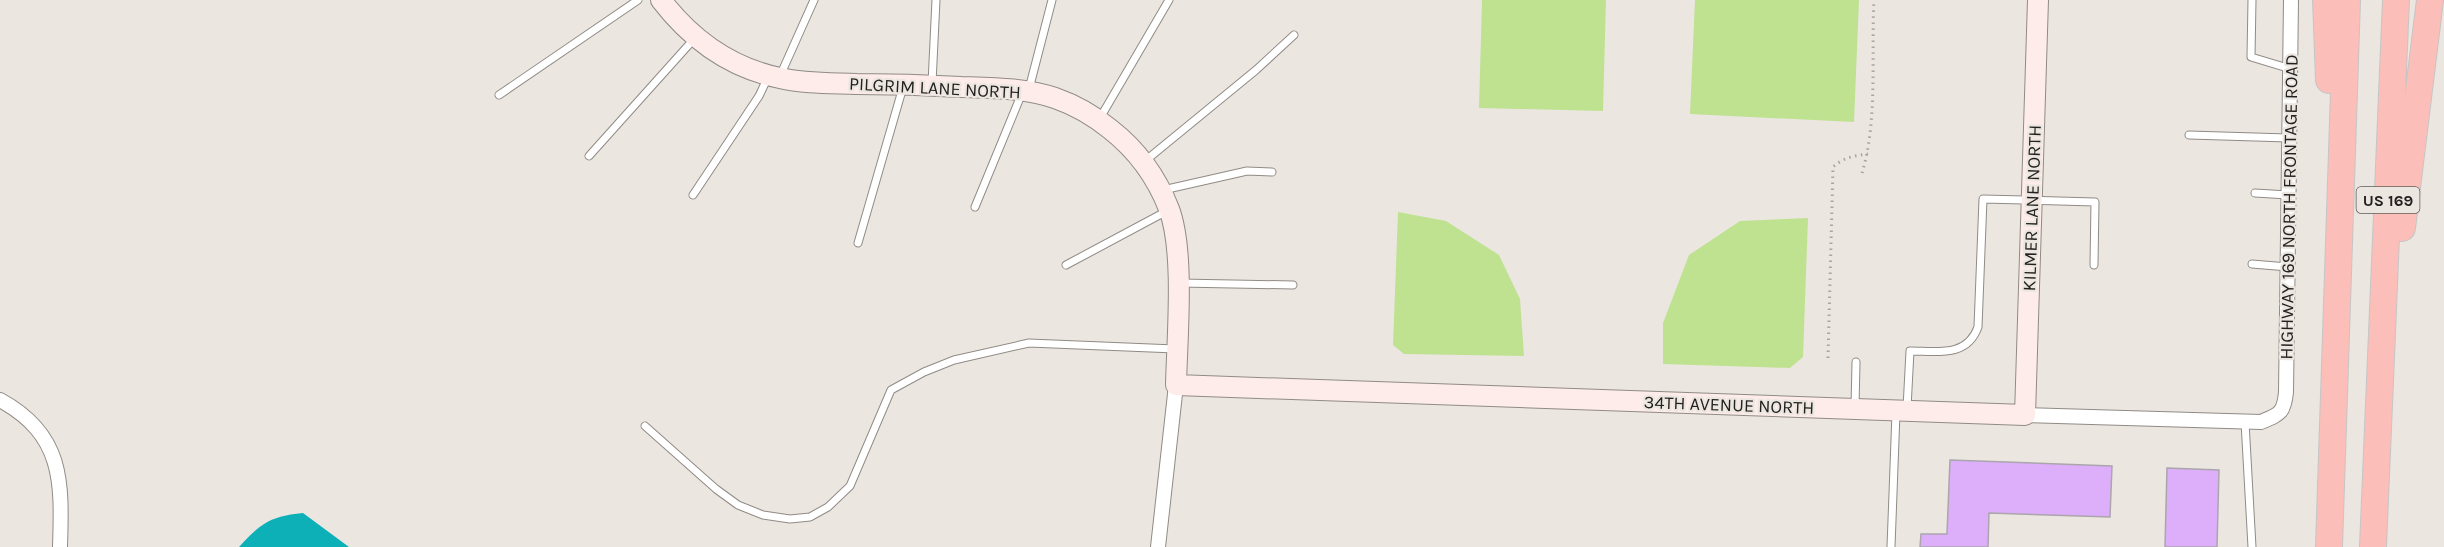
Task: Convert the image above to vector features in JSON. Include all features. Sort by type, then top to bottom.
[{"type":"highway","points":[[2326,0],[2337,284]]},
{"type":"highway","name":"US 169","points":[[2329,547],[2347,0]]},
{"type":"highway","name":"US 169","points":[[2373,547],[2396,0]]},
{"type":"highway","points":[[2379,401],[2430,0]]},
{"type":"street","name":"PILGRIM LANE NORTH","points":[[661,0],[677,20],[696,37],[741,66],[774,77],[819,83],[904,84],[1025,91],[1053,97],[1072,105],[1099,120],[1132,148],[1161,191],[1170,210],[1176,246],[1176,385],[1158,547]]},
{"type":"street","name":"KILMER LANE NORTH","points":[[2025,415],[2038,0]]},
{"type":"street","name":"HIGHWAY 169 NORTH FRONTAGE ROAD","points":[[2280,413],[2285,405],[2286,392],[2291,0]]},
{"type":"street","name":"34TH AVENUE NORTH","points":[[1176,385],[2245,422],[2261,422],[2280,413]]},
{"type":"street","points":[[0,400],[35,425],[50,445],[58,470],[62,495],[60,547]]},
{"type":"lane","points":[[499,95],[638,0]]},
{"type":"lane","points":[[693,195],[774,77],[814,0]]},
{"type":"lane","points":[[932,86],[936,0]]},
{"type":"lane","points":[[975,207],[1025,91],[1052,0]]},
{"type":"lane","points":[[1099,120],[1169,0]]},
{"type":"lane","points":[[2252,0],[2251,57],[2291,69]]},
{"type":"lane","points":[[1143,162],[1256,70],[1294,35]]},
{"type":"lane","points":[[589,156],[696,37]]},
{"type":"lane","points":[[858,243],[904,84]]},
{"type":"lane","points":[[2189,135],[2290,138]]},
{"type":"lane","points":[[1161,191],[1247,171],[1272,172]]},
{"type":"lane","points":[[2254,193],[2289,195]]},
{"type":"lane","points":[[1891,547],[1901,411],[1910,351],[1956,351],[1974,337],[1978,327],[1983,199],[2095,202],[2094,265]]},
{"type":"lane","points":[[1066,265],[1170,210]]},
{"type":"lane","points":[[2252,264],[2288,267]]},
{"type":"lane","points":[[1177,283],[1293,285]]},
{"type":"lane","points":[[645,426],[716,489],[738,505],[763,515],[790,519],[810,517],[828,507],[849,486],[891,390],[924,372],[954,360],[1029,343],[1177,349]]},
{"type":"lane","points":[[1855,409],[1856,362]]},
{"type":"lane","points":[[2245,422],[2252,547]]},
{"type":"path","points":[[1862,173],[1868,154],[1872,108],[1874,0]]},
{"type":"path","points":[[1828,358],[1833,167],[1840,160],[1868,154]]},
{"type":"green space","points":[[1482,0],[1606,0],[1603,111],[1479,108]]},
{"type":"green space","points":[[1695,0],[1859,0],[1854,122],[1690,114]]},
{"type":"green space","points":[[1398,212],[1446,221],[1499,255],[1520,299],[1524,356],[1404,354],[1393,345]]},
{"type":"green space","points":[[1808,218],[1803,357],[1790,368],[1663,364],[1663,323],[1689,255],[1740,221]]},
{"type":"water","points":[[303,513],[349,547],[239,547],[267,522],[283,516]]},
{"type":"building","points":[[1950,460],[2112,466],[2110,517],[1989,513],[1988,547],[1920,547],[1921,534],[1947,534]]},
{"type":"building","points":[[2167,468],[2219,470],[2217,547],[2165,547]]}]
